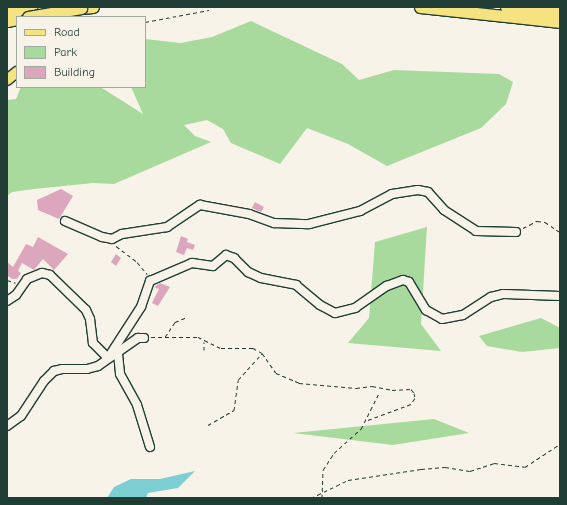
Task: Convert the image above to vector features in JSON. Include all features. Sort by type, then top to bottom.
[{"type":"highway","points":[[7,12],[32,7]]},
{"type":"highway","points":[[34,16],[93,7]]},
{"type":"highway","points":[[420,7],[560,22]]},
{"type":"highway","points":[[506,7],[560,12]]},
{"type":"main road","points":[[7,80],[16,73]]},
{"type":"street","points":[[65,221],[102,237],[112,239],[122,234],[167,227],[200,205],[248,214],[274,223],[309,224],[360,211],[392,194],[418,190],[428,192],[444,210],[476,231],[516,232]]},
{"type":"street","points":[[108,358],[141,307],[150,281],[192,263],[213,266],[226,255],[234,258],[248,272],[260,278],[296,285],[320,305],[335,313],[355,308],[387,286],[403,280],[409,282],[426,310],[442,319],[462,315],[491,297],[503,294],[560,296]]},
{"type":"street","points":[[7,301],[16,295],[23,282],[33,276],[50,275],[86,310],[90,319],[93,343],[108,358]]},
{"type":"street","points":[[7,426],[21,416],[44,381],[54,371],[62,368],[87,369],[98,366],[108,358],[118,354],[138,338],[144,338]]},
{"type":"street","points":[[118,354],[120,374],[137,405],[150,447]]},
{"type":"path","points":[[146,22],[209,10]]},
{"type":"path","points":[[516,232],[537,221],[545,222],[560,232]]},
{"type":"path","points":[[112,239],[114,244],[146,271],[150,281]]},
{"type":"path","points":[[7,280],[23,282]]},
{"type":"path","points":[[165,338],[175,322],[187,317]]},
{"type":"path","points":[[144,338],[198,337],[204,342],[221,348],[253,348],[262,353],[276,374],[299,383],[356,388],[372,386],[392,390],[411,389],[415,398],[411,404],[368,420],[362,429],[328,461],[323,470],[322,498]]},
{"type":"path","points":[[204,342],[204,350]]},
{"type":"path","points":[[208,425],[234,410],[238,380],[262,353]]},
{"type":"path","points":[[368,420],[367,415],[379,393]]},
{"type":"path","points":[[311,498],[348,480],[421,469],[445,467],[470,471],[494,463],[525,467],[560,444]]},
{"type":"green space","points":[[251,21],[342,64],[359,80],[394,70],[499,74],[513,82],[506,104],[481,128],[387,166],[348,144],[307,128],[280,164],[231,143],[223,129],[207,120],[184,125],[195,136],[211,142],[114,184],[93,183],[34,189],[12,192],[7,196],[7,100],[16,99],[21,88],[102,88],[143,114],[131,88],[146,88],[146,39],[181,43],[212,37]]},
{"type":"green space","points":[[427,227],[421,324],[441,351],[348,343],[369,318],[375,242]]},
{"type":"green space","points":[[541,318],[560,328],[560,348],[522,352],[487,346],[479,336]]},
{"type":"green space","points":[[434,419],[469,433],[393,445],[293,433]]},
{"type":"water","points":[[195,471],[178,488],[148,493],[146,498],[107,498],[114,487],[131,479],[160,479]]},
{"type":"building","points":[[61,189],[73,196],[59,219],[38,210],[37,200]]},
{"type":"building","points":[[255,202],[264,207],[261,212],[252,208]]},
{"type":"building","points":[[181,236],[188,239],[187,242],[195,245],[193,250],[187,248],[184,255],[176,252]]},
{"type":"building","points":[[38,237],[68,254],[54,270],[43,259],[34,270],[22,263],[18,271],[21,273],[17,279],[12,279],[7,275],[7,262],[13,267],[26,244],[33,247]]},
{"type":"building","points":[[116,254],[121,258],[116,266],[111,262]]},
{"type":"building","points":[[160,283],[170,287],[158,306],[152,303],[159,289],[154,287]]}]
